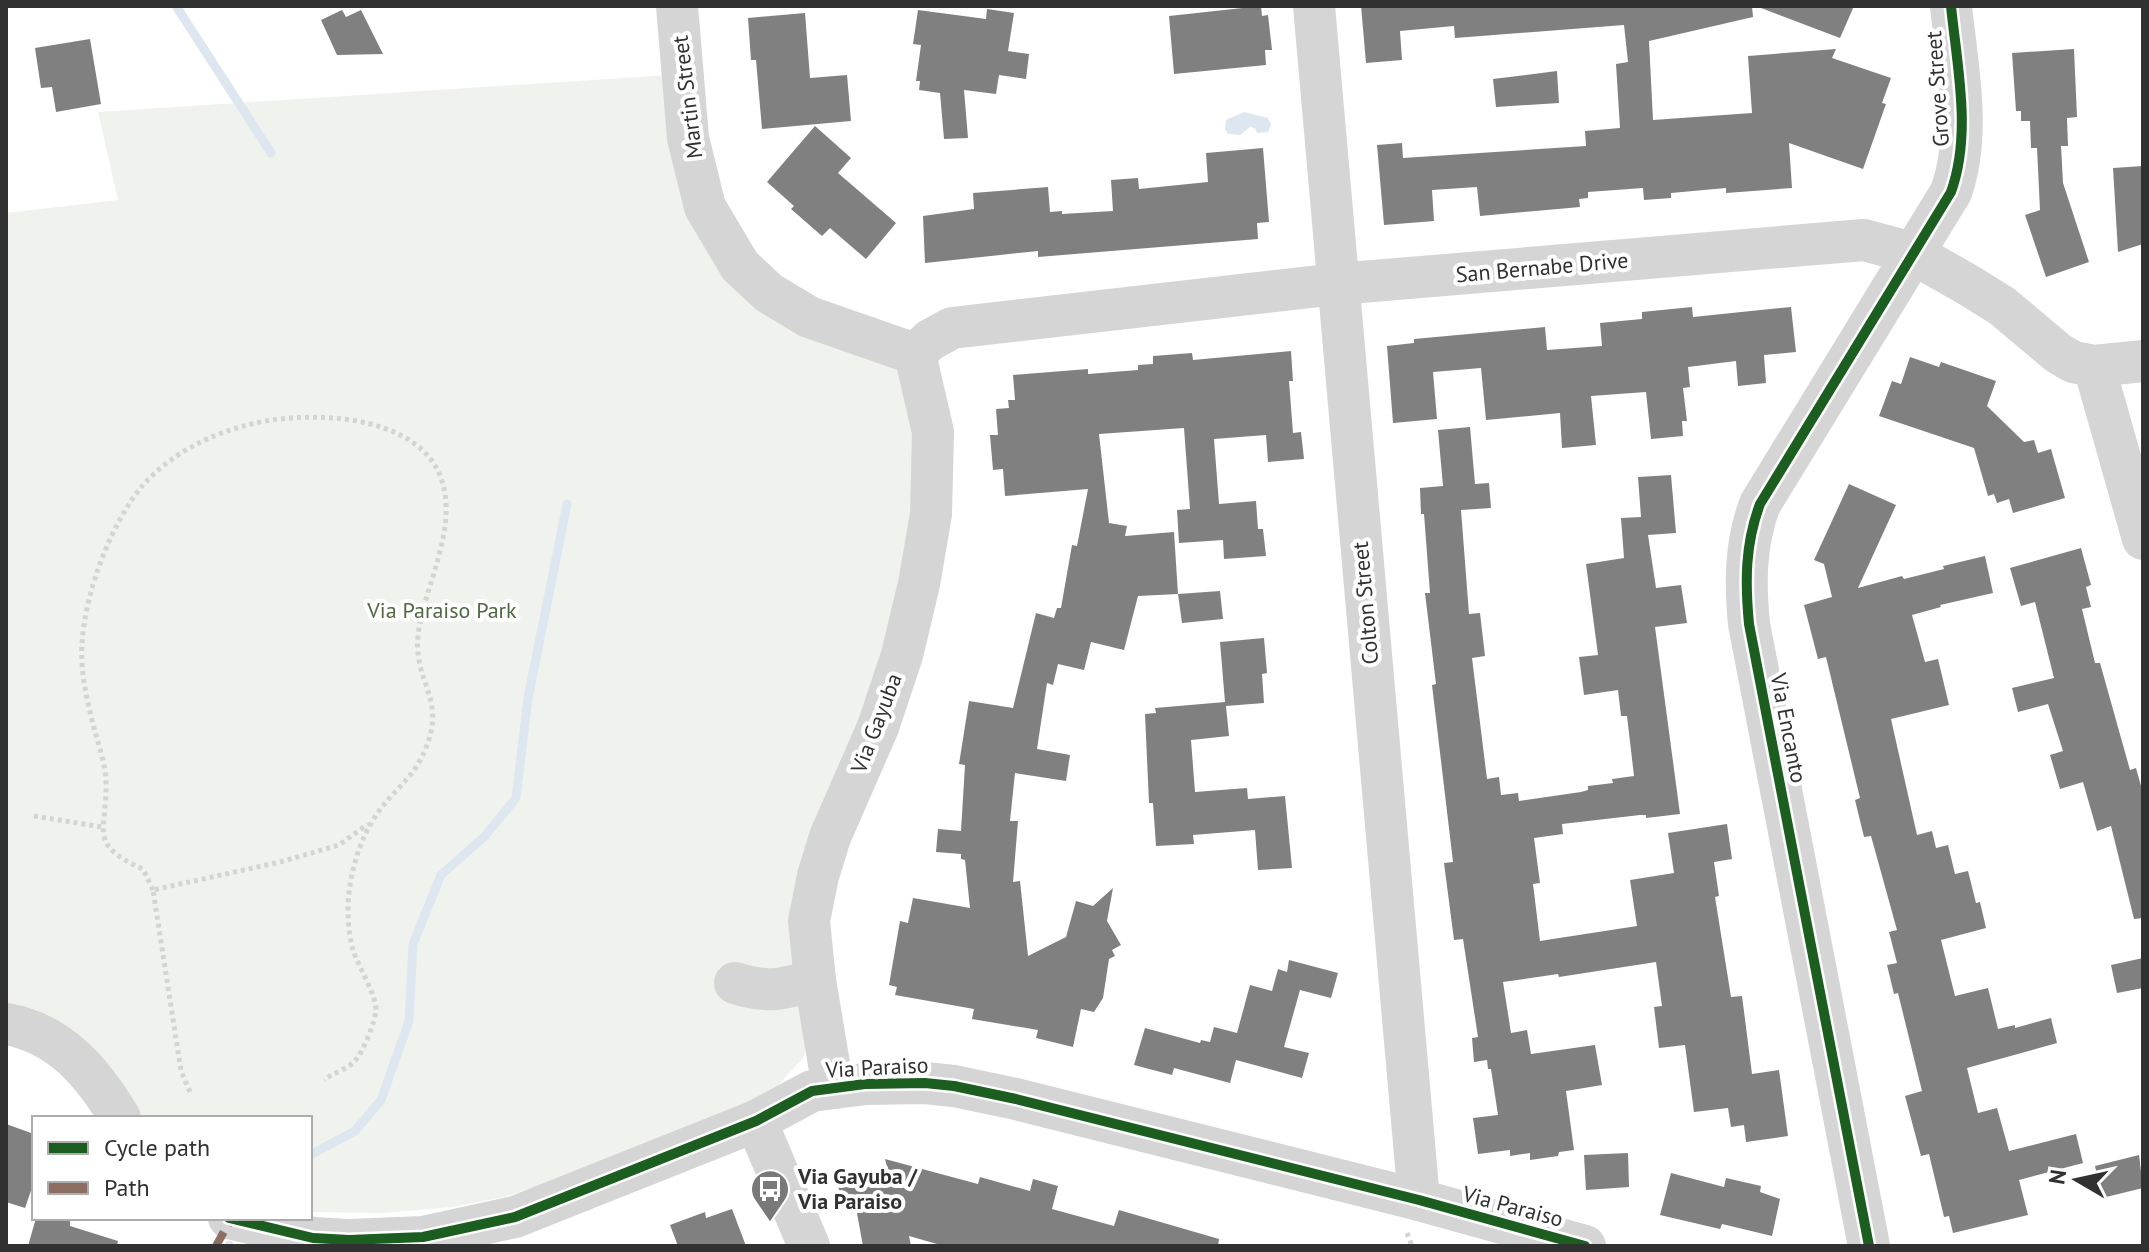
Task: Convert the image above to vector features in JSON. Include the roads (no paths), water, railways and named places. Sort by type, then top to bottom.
[{"type":"street","name":"Martin Street","points":[[677,6],[688,138],[705,207],[740,266],[769,293],[809,317],[915,354]]},
{"type":"street","name":"Colton Street","points":[[1314,6],[1419,1200]]},
{"type":"street","name":"Grove Street","points":[[1912,253],[1951,192],[1961,158],[1951,6]]},
{"type":"street","name":"San Bernabe Drive","points":[[915,354],[930,340],[952,328],[1337,284],[1864,240],[1912,253],[2002,306],[2065,358],[2094,366],[2143,361]]},
{"type":"street","name":"Via Encanto","points":[[1869,1246],[1752,638],[1745,576],[1760,504],[1912,253]]},
{"type":"street","name":"Via Gayuba","points":[[833,1088],[815,980],[809,921],[830,837],[878,727],[902,655],[919,584],[931,514],[933,432],[915,354]]},
{"type":"street","points":[[2094,366],[2143,539]]},
{"type":"street","points":[[735,983],[776,991],[815,980]]},
{"type":"street","points":[[6,1024],[41,1034],[70,1054],[103,1090],[119,1116]]},
{"type":"street","name":"Via Paraiso","points":[[236,1220],[283,1233],[349,1240],[423,1237],[469,1229],[515,1217],[756,1121],[812,1091],[865,1084],[925,1083],[978,1090],[1419,1200],[1585,1246]]},
{"type":"street","points":[[756,1121],[809,1246]]},
{"type":"waterway","points":[[176,6],[271,153]]},
{"type":"waterway","points":[[312,1154],[355,1131],[381,1100],[409,1021],[413,944],[441,875],[485,836],[516,798],[528,698],[567,504]]},
{"type":"place","name":"Via Gayuba / Via Paraiso","points":[[770,1223]]},
{"type":"park label","name":"Via Paraiso Park","points":[[442,610]]}]
